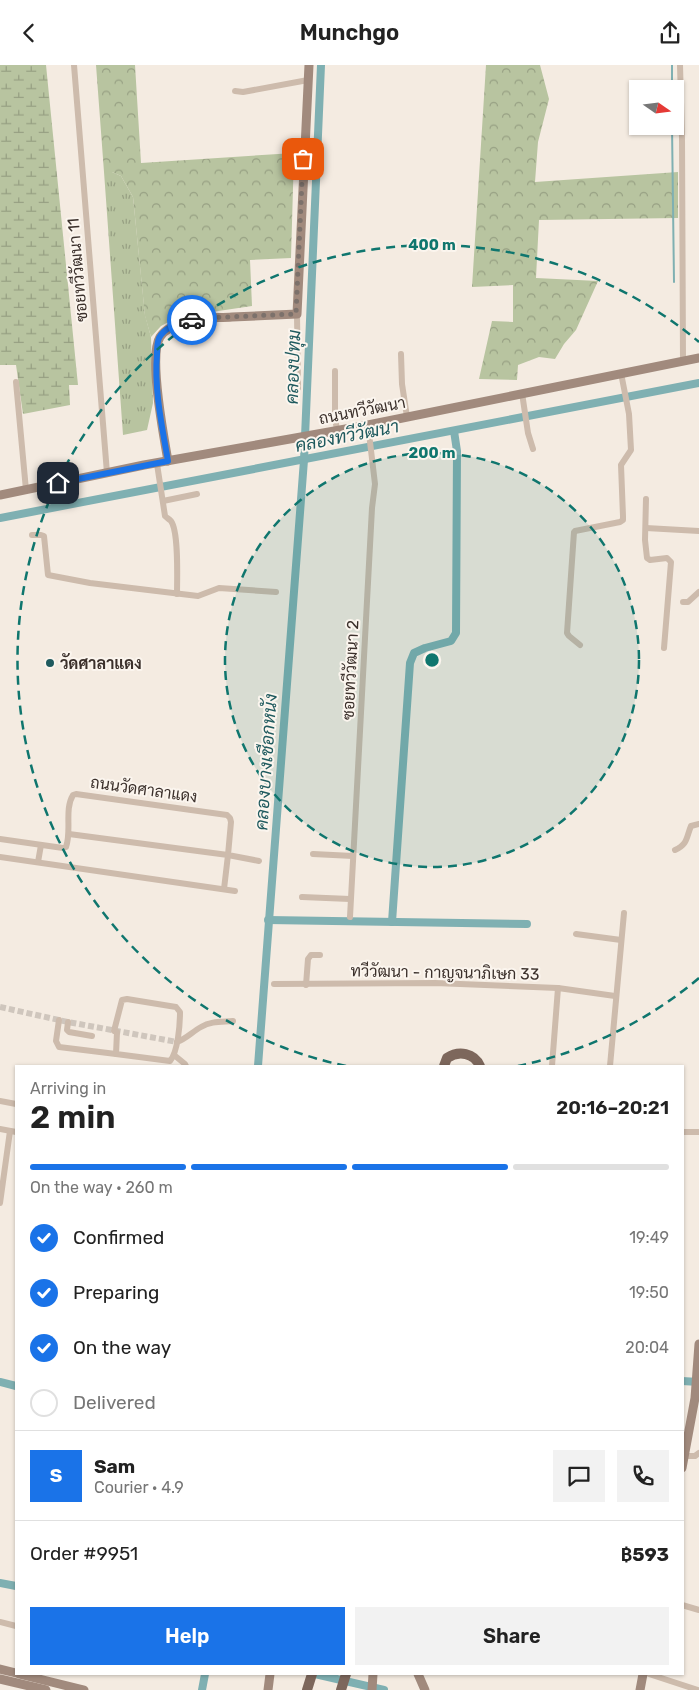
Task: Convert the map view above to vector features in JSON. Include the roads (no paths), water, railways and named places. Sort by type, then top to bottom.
[{"type":"main road","points":[[168,461],[157,393],[156,363],[160,337],[174,326],[186,321],[202,318],[296,314],[309,65]]},
{"type":"main road","name":"ถนนทวีวัฒนา","points":[[0,495],[318,433],[523,398],[621,373],[699,358]]},
{"type":"main road","points":[[444,1064],[452,1054],[465,1054],[474,1057],[479,1065]]},
{"type":"main road","points":[[684,1456],[694,1399],[699,1345]]},
{"type":"main road","points":[[0,1669],[15,1672]]},
{"type":"main road","points":[[26,1675],[84,1690]]},
{"type":"main road","points":[[268,1690],[270,1675]]},
{"type":"main road","points":[[307,1689],[312,1675]]},
{"type":"main road","points":[[340,1690],[346,1675]]},
{"type":"main road","points":[[372,1690],[373,1675]]},
{"type":"main road","points":[[418,1675],[423,1687]]},
{"type":"main road","points":[[640,1690],[644,1675]]},
{"type":"main road","points":[[0,1679],[46,1690]]},
{"type":"street","name":"ซอยทวีวัฒนา 11","points":[[74,65],[108,473]]},
{"type":"street","points":[[680,65],[682,138],[682,361]]},
{"type":"street","points":[[235,91],[244,92],[308,79]]},
{"type":"street","points":[[296,314],[298,388]]},
{"type":"street","points":[[401,354],[402,383],[407,417]]},
{"type":"street","points":[[335,371],[335,410],[338,430]]},
{"type":"street","points":[[580,645],[569,637],[568,633],[574,533],[622,520],[621,465],[631,450],[629,414],[621,373]]},
{"type":"street","points":[[16,382],[26,490]]},
{"type":"street","points":[[523,398],[528,433],[533,449]]},
{"type":"street","name":"ซอยทวีวัฒนา 2","points":[[350,917],[372,509],[375,484],[368,425]]},
{"type":"street","points":[[157,463],[165,516],[171,522],[174,532],[178,594]]},
{"type":"street","points":[[163,501],[197,494]]},
{"type":"street","points":[[646,499],[645,540],[647,558],[650,560],[668,559],[670,562],[664,648]]},
{"type":"street","points":[[646,528],[699,531]]},
{"type":"street","points":[[32,535],[44,536],[48,575],[90,583],[198,596],[219,587],[276,591]]},
{"type":"street","points":[[683,602],[692,600],[699,592]]},
{"type":"street","name":"ถนนวัดศาลาแดง","points":[[69,834],[71,798],[76,793],[94,795],[227,815],[231,822],[228,855]]},
{"type":"street","points":[[675,849],[682,847],[685,843],[691,826],[699,824]]},
{"type":"street","points":[[0,839],[63,848],[66,847],[69,834],[228,855],[259,861]]},
{"type":"street","points":[[38,862],[41,845]]},
{"type":"street","points":[[313,854],[353,856]]},
{"type":"street","points":[[224,889],[228,855]]},
{"type":"street","points":[[0,857],[235,891]]},
{"type":"street","points":[[302,897],[350,899]]},
{"type":"street","points":[[610,1065],[624,913]]},
{"type":"street","points":[[576,934],[621,940]]},
{"type":"street","points":[[306,985],[308,959],[311,955],[320,955]]},
{"type":"street","name":"ทวีวัฒนา - กาญจนาภิเษก 33","points":[[274,984],[435,983],[558,988],[615,996]]},
{"type":"street","points":[[552,1065],[558,988]]},
{"type":"street","points":[[59,1020],[56,1041],[60,1047],[170,1061],[174,1055],[177,1042],[180,1012],[178,1008],[170,1005],[127,999],[122,1000],[115,1031],[116,1054]]},
{"type":"street","points":[[177,1042],[212,1022],[233,1021]]},
{"type":"street","points":[[68,1022],[67,1030],[69,1032],[92,1036]]},
{"type":"street","points":[[174,1055],[186,1065]]},
{"type":"street","points":[[0,1101],[15,1104]]},
{"type":"street","points":[[0,1129],[13,1131],[0,1203]]},
{"type":"street","points":[[684,1132],[699,1132]]},
{"type":"street","points":[[684,1462],[699,1453]]},
{"type":"street","points":[[684,1606],[699,1610]]},
{"type":"street","points":[[0,1622],[15,1626]]},
{"type":"street","points":[[652,1675],[698,1690]]},
{"type":"waterway","name":"คลองบางเชือกหนัง","points":[[258,1065],[304,460],[321,65]]},
{"type":"waterway","points":[[672,65],[672,80]]},
{"type":"waterway","points":[[672,135],[674,282]]},
{"type":"waterway","name":"คลองทวีวัฒนา","points":[[0,518],[699,383]]},
{"type":"waterway","points":[[392,922],[410,663],[414,653],[451,641],[456,633],[457,451],[454,431]]},
{"type":"waterway","points":[[268,920],[527,924]]},
{"type":"waterway","points":[[684,1381],[699,1382]]},
{"type":"waterway","points":[[0,1382],[15,1386]]},
{"type":"waterway","points":[[0,1583],[15,1586]]},
{"type":"waterway","name":"คลองบางเชือกหนัง","points":[[202,1690],[205,1675]]},
{"type":"waterway","points":[[319,1675],[384,1690]]},
{"type":"tunnel","points":[[0,1007],[68,1022],[177,1042]]},
{"type":"place","name":"วัดศาลาแดง","points":[[50,663]]},
{"type":"water label","name":"คลองปทุม","points":[[293,367]]}]
